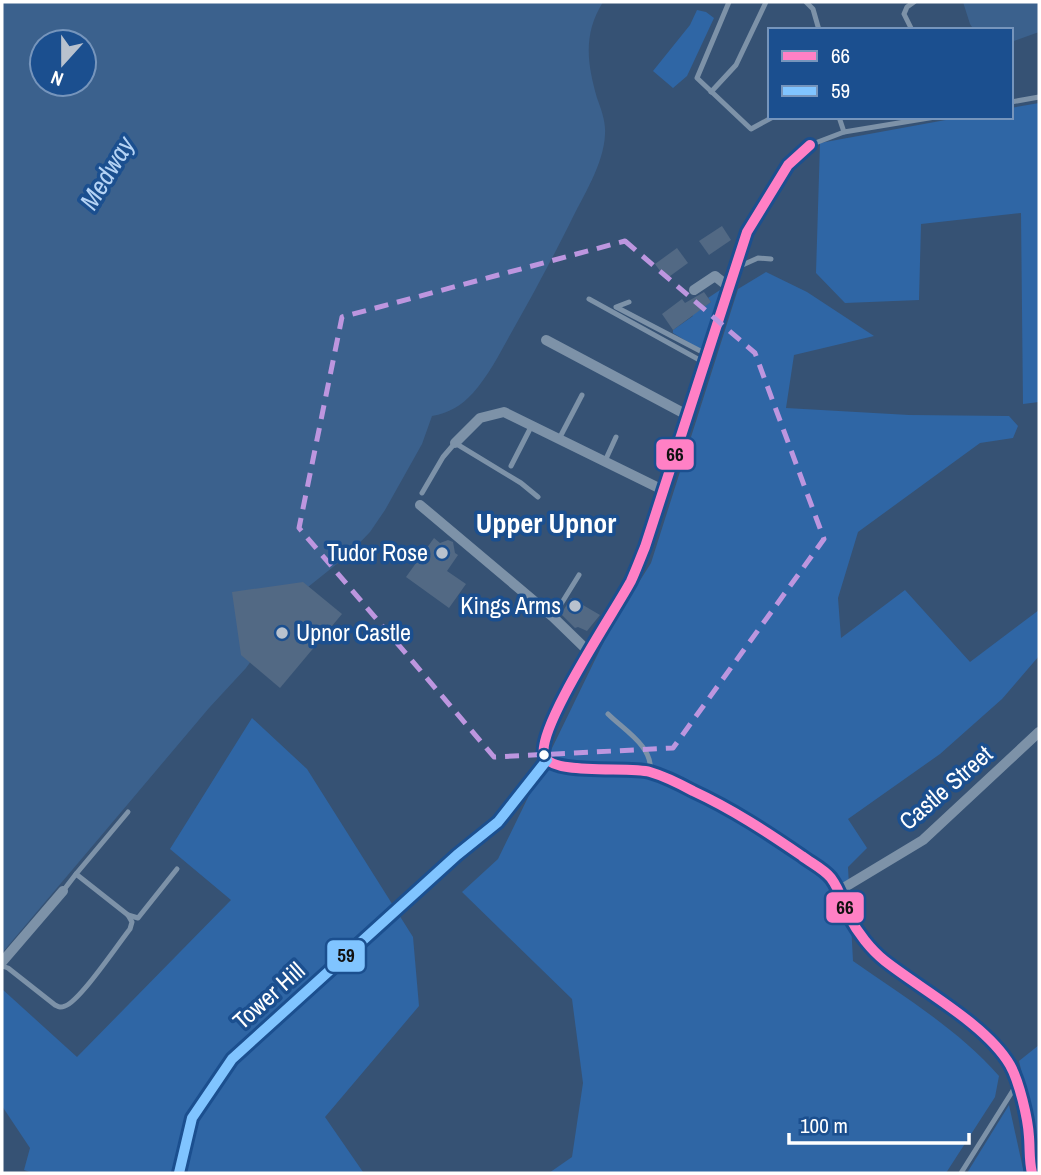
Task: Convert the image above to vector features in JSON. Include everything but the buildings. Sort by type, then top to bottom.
[{"type":"street","points":[[810,145],[788,164],[747,232],[665,491],[631,581],[588,650],[546,736],[544,753],[547,760],[560,767],[622,768],[650,772],[753,822],[828,875],[840,890],[849,917],[883,960],[943,1002],[997,1048],[1011,1067],[1029,1134],[1032,1173]]},
{"type":"street","points":[[694,290],[715,276],[730,288]]},
{"type":"street","points":[[546,340],[687,415]]},
{"type":"street","points":[[455,443],[480,418],[504,412],[665,491]]},
{"type":"street","points":[[420,505],[553,617],[588,650]]},
{"type":"street","name":"Castle Street","points":[[840,890],[923,840],[1039,732]]},
{"type":"street","name":"Tower Hill","points":[[179,1173],[192,1118],[232,1059],[447,864],[498,822],[547,760]]},
{"type":"street","points":[[2,964],[63,891]]},
{"type":"lane","points":[[729,2],[696,76],[751,129],[769,119]]},
{"type":"lane","points":[[711,92],[736,65],[766,2]]},
{"type":"lane","points":[[806,2],[813,9],[818,28]]},
{"type":"lane","points":[[911,28],[904,15],[907,7],[914,2]]},
{"type":"lane","points":[[1013,102],[1039,97]]},
{"type":"lane","points":[[840,119],[844,132]]},
{"type":"lane","points":[[810,145],[844,132],[922,119]]},
{"type":"lane","points":[[737,267],[758,258],[771,259]]},
{"type":"lane","points":[[589,299],[706,359]]},
{"type":"lane","points":[[629,302],[616,307],[706,359]]},
{"type":"lane","points":[[559,439],[582,396]]},
{"type":"lane","points":[[511,466],[532,425]]},
{"type":"lane","points":[[605,461],[616,437]]},
{"type":"lane","points":[[422,493],[443,457],[455,443],[521,483],[537,497]]},
{"type":"lane","points":[[553,617],[579,575]]},
{"type":"lane","points":[[608,714],[646,750],[652,762],[650,772]]},
{"type":"lane","points":[[63,891],[128,812]]},
{"type":"lane","points":[[76,874],[128,915],[138,918],[177,869]]},
{"type":"lane","points":[[2,964],[55,1005],[61,1008],[68,1006],[130,929],[132,922],[128,915]]},
{"type":"lane","points":[[961,1173],[1017,1084]]},
{"type":"highlighted area","points":[[625,241],[755,353],[824,539],[673,748],[494,757],[299,528],[342,317]]},
{"type":"shaded area","points":[[697,10],[714,18],[687,76],[673,88],[653,71],[690,25]]},
{"type":"shaded area","points":[[1039,103],[1039,402],[1023,404],[1021,213],[921,224],[919,300],[845,303],[816,273],[820,143],[951,119],[1013,119],[1013,108]]},
{"type":"shaded area","points":[[766,272],[807,292],[874,336],[794,355],[786,408],[909,415],[1009,416],[1018,426],[1013,438],[980,443],[858,532],[838,598],[841,638],[905,590],[970,662],[1039,610],[1039,656],[1002,699],[940,754],[848,819],[867,848],[848,867],[853,961],[930,1014],[983,1059],[999,1076],[995,1097],[946,1173],[549,1173],[572,1157],[583,1083],[572,999],[462,892],[498,859],[612,625],[651,563],[738,289]]},
{"type":"shaded area","points":[[720,290],[728,295],[708,346],[701,350],[673,333],[673,330],[693,316],[692,314],[711,302],[708,298]]},
{"type":"shaded area","points":[[252,718],[307,769],[413,937],[419,1006],[325,1117],[363,1172],[33,1173],[24,1170],[30,1148],[2,1106],[2,989],[77,1057],[231,900],[170,849]]},
{"type":"shaded area","points":[[1039,1045],[1039,1146],[1019,1061]]},
{"type":"shaded area","points":[[1009,1105],[1024,1173],[967,1173]]},
{"type":"water","name":"Medway","points":[[2,2],[603,2],[592,26],[589,49],[591,73],[605,125],[601,157],[592,180],[526,307],[473,393],[449,411],[432,416],[422,444],[370,532],[348,555],[298,595],[246,668],[2,953]]},
{"type":"water","points":[[963,2],[1039,2],[1039,32],[1013,41],[1013,28],[973,28]]},
{"type":"transit line","name":"66","points":[[810,145],[788,165],[747,232],[645,547],[631,581],[552,720],[545,741],[544,755],[549,762],[560,766],[640,770],[666,778],[735,813],[825,872],[837,887],[856,928],[875,952],[970,1022],[1000,1050],[1017,1080],[1025,1110],[1032,1173]]},
{"type":"transit line","name":"59","points":[[179,1173],[192,1118],[232,1059],[457,855],[498,822],[547,760]]},
{"type":"place","name":"Tudor Rose","points":[[442,553]]},
{"type":"place","name":"Kings Arms","points":[[575,606]]},
{"type":"place","name":"Upnor Castle","points":[[282,633]]},
{"type":"district","name":"Upper Upnor","points":[[546,523]]}]
